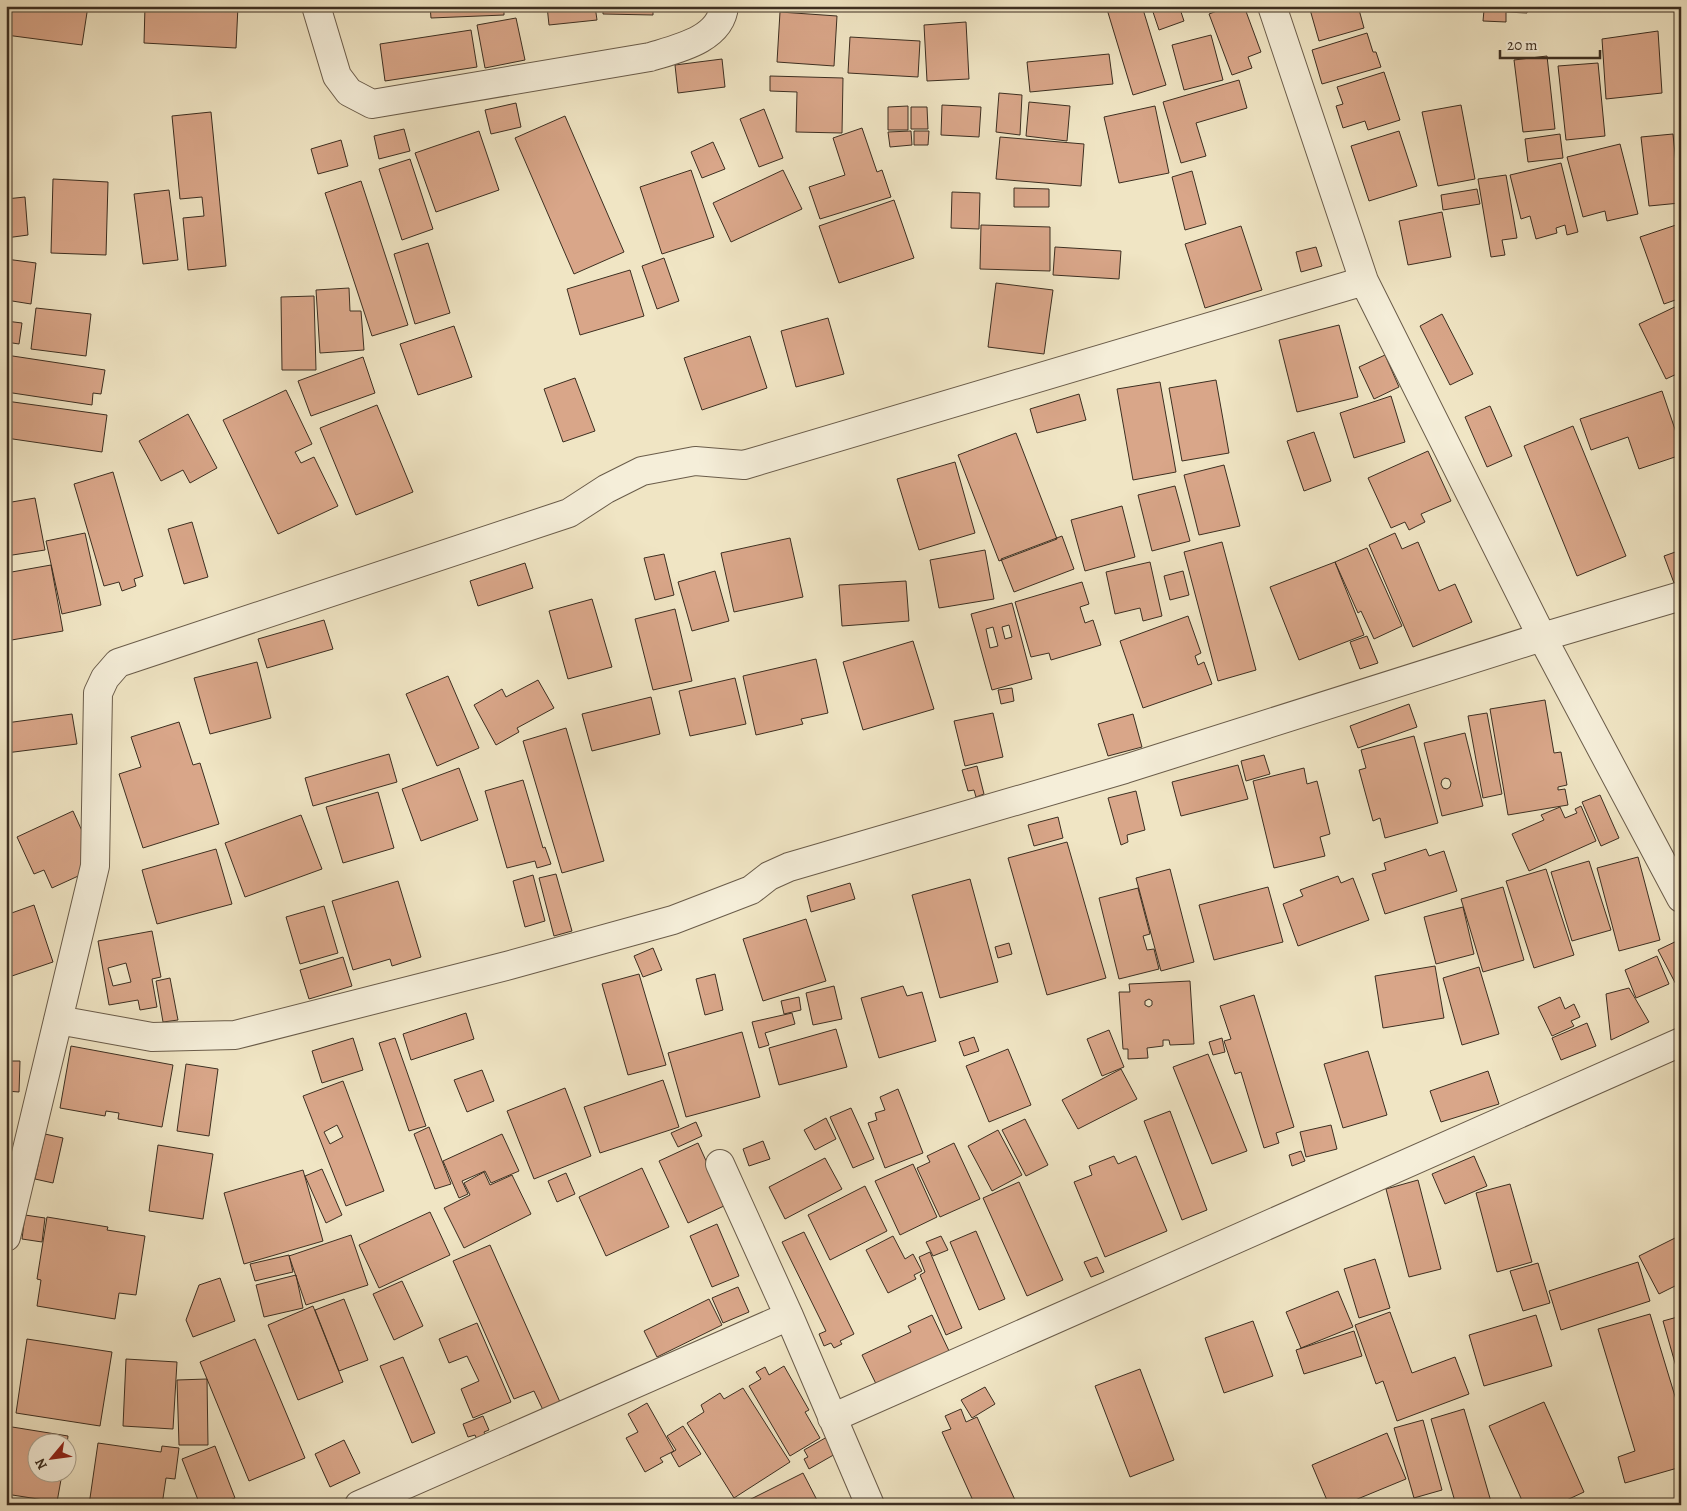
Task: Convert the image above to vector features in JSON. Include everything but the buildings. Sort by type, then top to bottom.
[{"type":"street","points":[[316,6],[337,76],[349,92],[372,104],[650,57],[686,46],[709,34],[724,15],[724,6]]},
{"type":"street","points":[[1272,6],[1364,281],[1542,637],[1681,898]]},
{"type":"street","points":[[6,1237],[95,866],[98,694],[105,678],[118,663],[569,513],[606,489],[642,472],[695,461],[744,465],[1364,281]]},
{"type":"street","points":[[58,1020],[152,1038],[235,1035],[481,973],[673,920],[751,890],[769,876],[789,867],[1126,769],[1542,637],[1681,596]]},
{"type":"street","points":[[832,1418],[1681,1042]]},
{"type":"street","points":[[720,1164],[789,1316],[870,1505]]},
{"type":"street","points":[[359,1505],[789,1316]]}]
